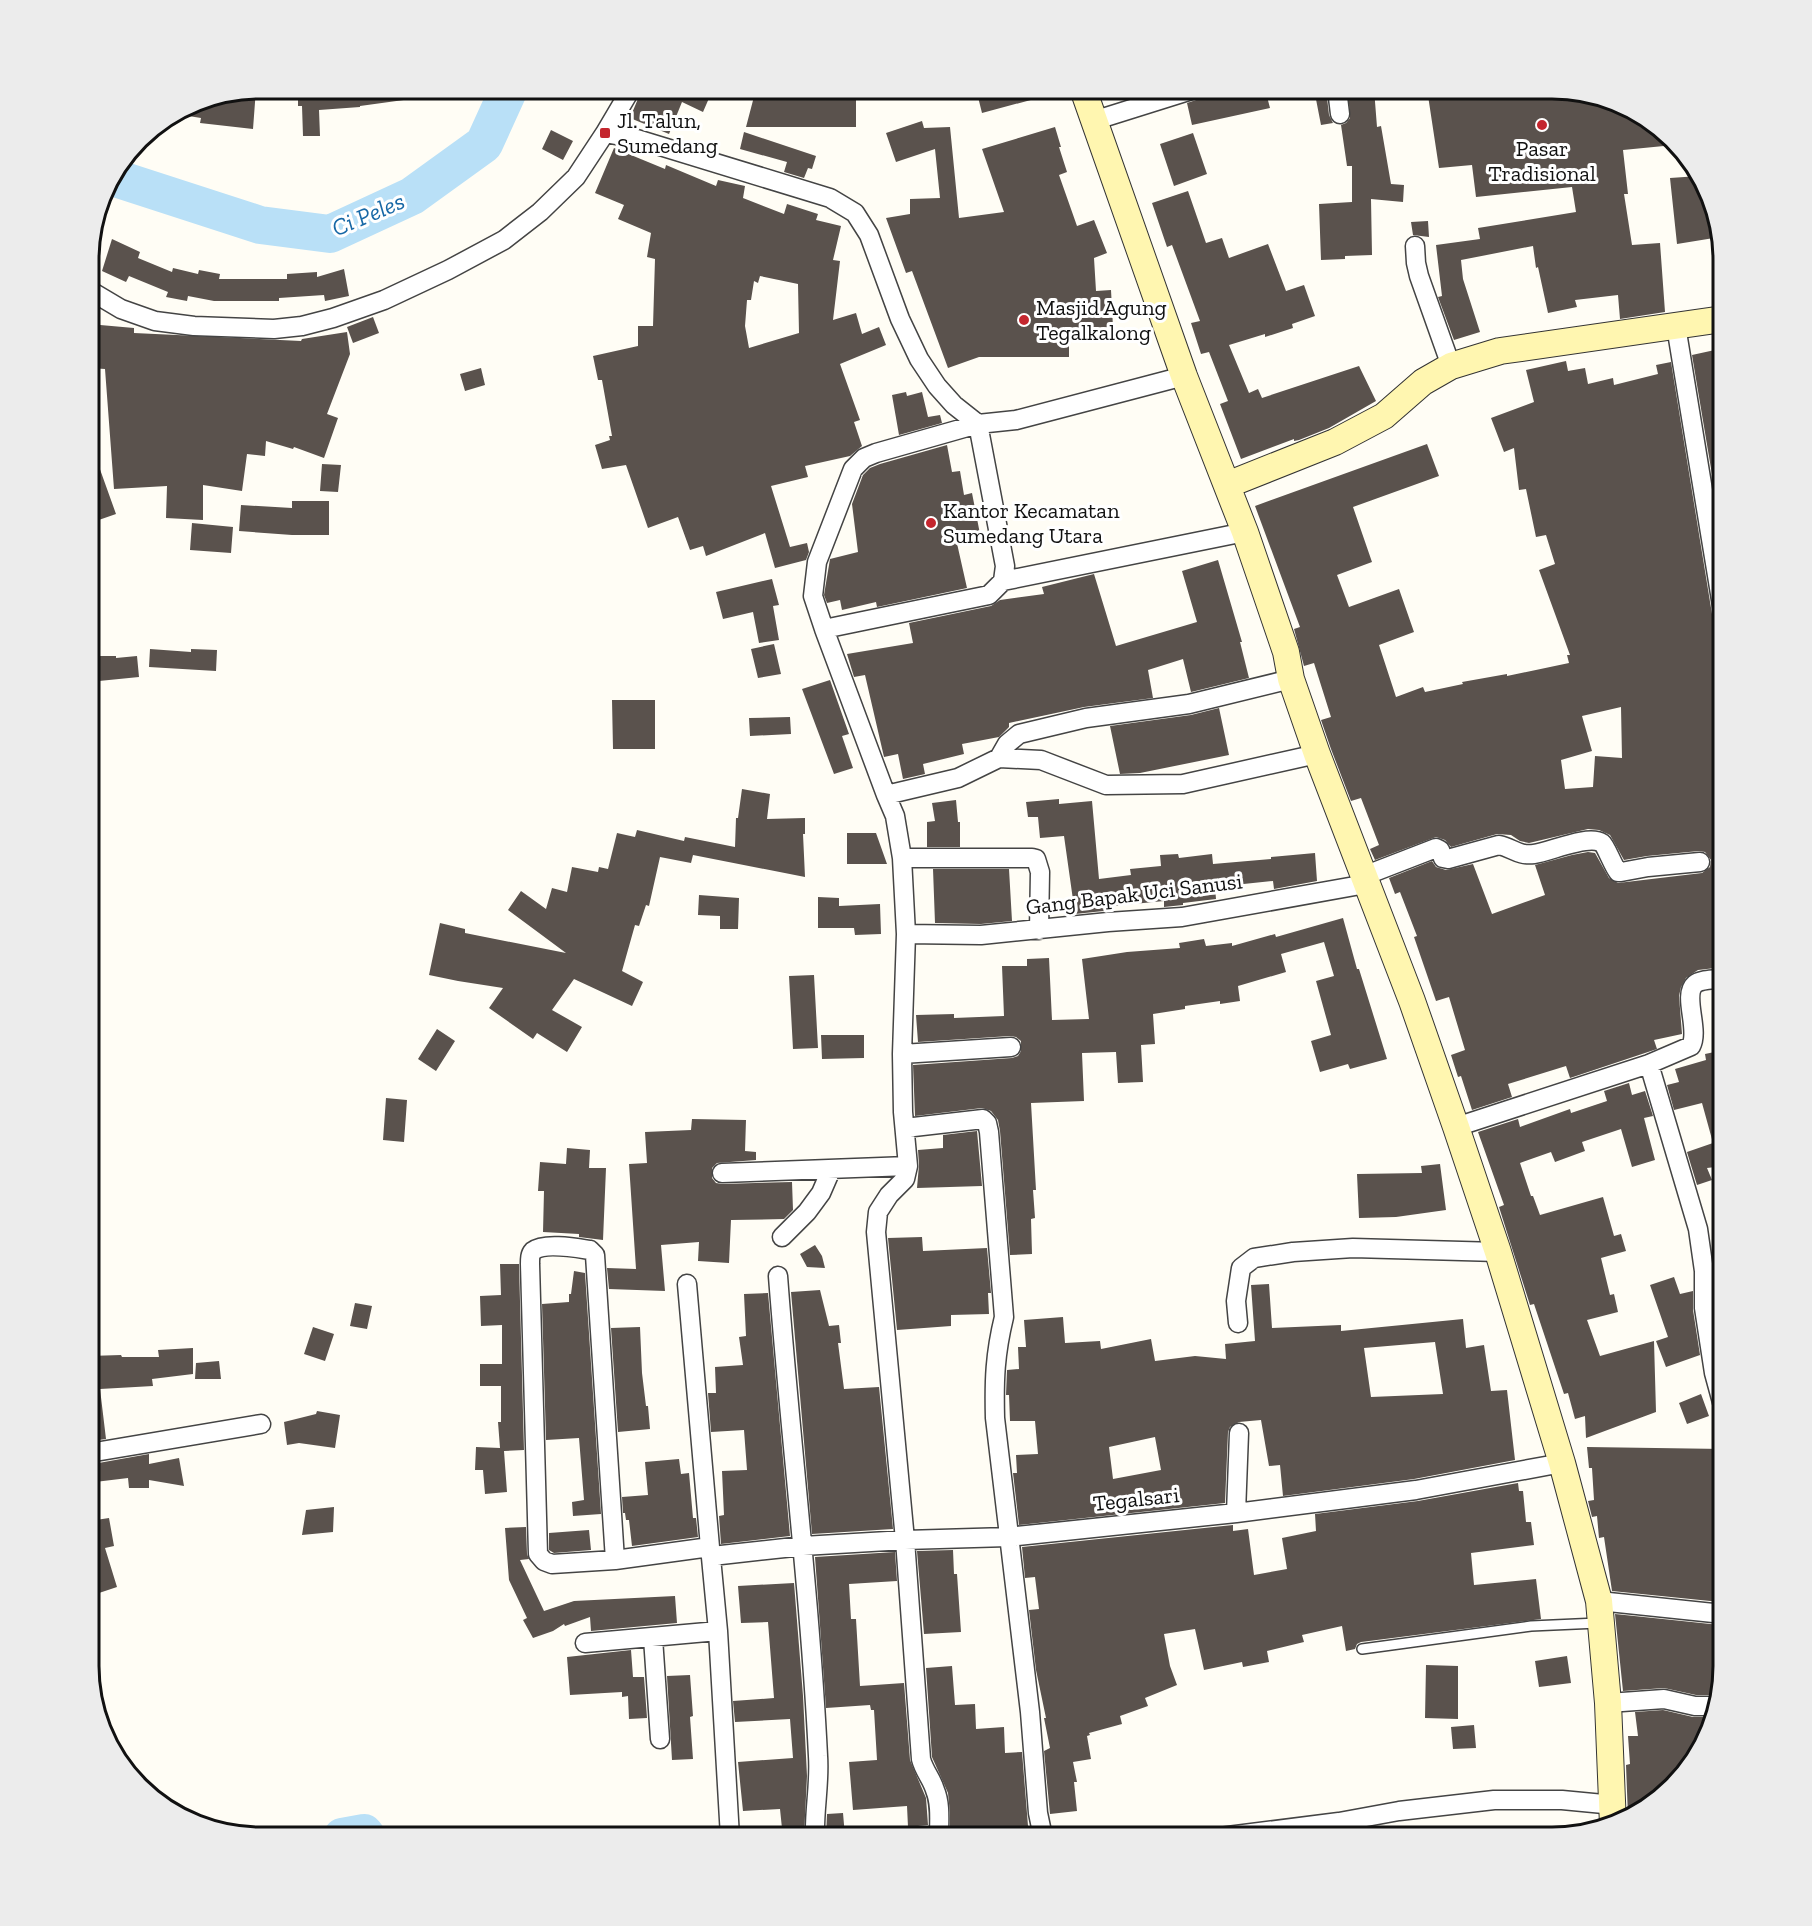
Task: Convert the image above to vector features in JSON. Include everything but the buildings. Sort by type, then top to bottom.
[{"type":"main road","points":[[1086,99],[1184,376],[1245,532],[1286,652],[1292,679],[1317,754],[1412,1001],[1498,1252],[1562,1463],[1599,1612],[1608,1703],[1614,1815]]},
{"type":"main road","points":[[1227,485],[1335,442],[1375,421],[1384,416],[1422,382],[1451,366],[1500,351],[1620,332],[1713,321]]},
{"type":"street","points":[[99,296],[121,309],[155,321],[194,326],[274,329],[302,326],[333,318],[384,300],[504,240],[540,212],[576,177],[625,99]]},
{"type":"street","points":[[1093,121],[1163,99]]},
{"type":"street","points":[[1338,99],[1341,114]]},
{"type":"street","points":[[605,134],[637,140],[830,198],[855,213],[869,235],[900,319],[919,359],[948,399],[978,424],[1005,566],[1003,581]]},
{"type":"street","points":[[1415,246],[1419,276],[1451,366]]},
{"type":"street","points":[[1676,326],[1713,546]]},
{"type":"street","points":[[938,1827],[935,1787],[921,1759],[905,1540],[876,1232],[878,1212],[889,1195],[905,1179],[908,1166],[902,1054],[906,934],[902,858],[895,816],[813,597],[817,562],[853,469],[864,458],[978,424],[1016,420],[1184,376]]},
{"type":"street","points":[[824,629],[989,595],[1003,581],[1245,532]]},
{"type":"street","points":[[999,758],[1007,744],[1019,734],[1086,718],[1189,704],[1292,679]]},
{"type":"street","points":[[886,795],[958,778],[999,758],[1041,760],[1106,785],[1184,784],[1317,754]]},
{"type":"street","name":"Gang Bapak Uci Sanusi","points":[[906,934],[981,935],[1182,917],[1364,879],[1374,872],[1436,848],[1440,850],[1443,858],[1448,859],[1499,845],[1521,854],[1536,854],[1588,841],[1604,844],[1618,872],[1700,862]]},
{"type":"street","points":[[902,858],[1036,859],[1040,873],[1039,930]]},
{"type":"street","points":[[1456,1126],[1649,1064],[1691,1046],[1695,1034],[1690,1001],[1691,989],[1697,983],[1713,980]]},
{"type":"street","points":[[902,1054],[1011,1047]]},
{"type":"street","points":[[1649,1064],[1698,1229],[1704,1271],[1704,1308],[1713,1366]]},
{"type":"street","points":[[905,1128],[982,1119],[987,1123],[1004,1317],[994,1369],[995,1418],[1030,1712],[1040,1827]]},
{"type":"street","points":[[722,1173],[908,1166]]},
{"type":"street","points":[[782,1237],[807,1212],[821,1193],[831,1170]]},
{"type":"street","name":"Tegalsari","points":[[615,1560],[595,1255],[590,1250],[545,1246],[534,1250],[530,1256],[530,1264],[538,1554],[552,1564],[615,1560],[711,1551],[905,1540],[1008,1537],[1236,1513],[1416,1490],[1562,1463]]},
{"type":"street","points":[[1238,1323],[1236,1301],[1241,1268],[1254,1258],[1293,1252],[1353,1248],[1498,1252]]},
{"type":"street","points":[[778,1276],[803,1546],[819,1759],[816,1827]]},
{"type":"street","points":[[687,1284],[718,1631],[729,1827]]},
{"type":"street","points":[[99,1451],[261,1424]]},
{"type":"street","points":[[1236,1513],[1239,1433]]},
{"type":"street","points":[[1599,1612],[1713,1614]]},
{"type":"street","points":[[585,1643],[718,1631]]},
{"type":"street","points":[[653,1638],[660,1739]]},
{"type":"street","points":[[1608,1703],[1664,1699],[1695,1706],[1708,1706]]},
{"type":"street","points":[[1302,1827],[1399,1811],[1494,1800],[1562,1800],[1613,1815]]},
{"type":"lane","points":[[1362,1648],[1531,1626],[1599,1612]]},
{"type":"waterway","name":"Ci Peles","points":[[121,180],[260,225],[330,234],[412,196],[484,144],[504,99]]},
{"type":"place","name":"Pasar Tradisional","points":[[1542,125]]},
{"type":"place","name":"Jl. Talun, Sumedang","points":[[605,133]]},
{"type":"place","name":"Masjid Agung Tegalkalong","points":[[1024,320]]},
{"type":"place","name":"Kantor Kecamatan Sumedang Utara","points":[[931,523]]}]
